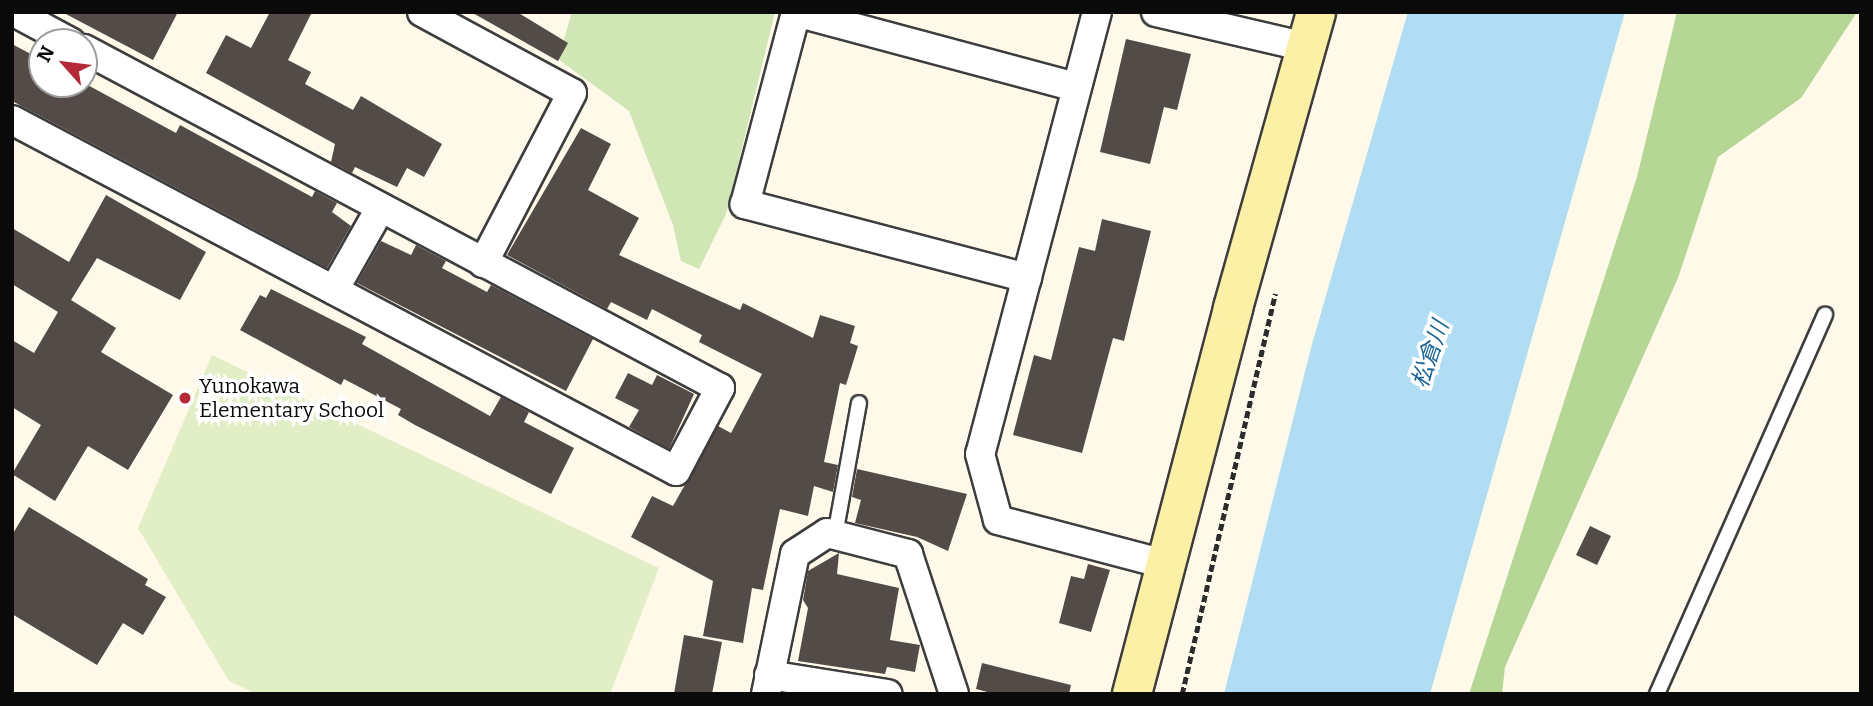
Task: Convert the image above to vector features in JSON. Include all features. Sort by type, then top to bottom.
[{"type":"street","points":[[14,12],[44,28]]},
{"type":"street","points":[[422,12],[465,22],[572,93],[483,263]]},
{"type":"street","points":[[1027,278],[745,204],[796,12],[1076,87]]},
{"type":"street","points":[[1097,12],[980,454],[998,520],[1168,565]]},
{"type":"street","points":[[1132,694],[1168,565],[1233,308],[1312,29],[1156,12]]},
{"type":"street","points":[[12,120],[676,471],[720,388],[98,57]]},
{"type":"street","points":[[334,290],[381,207]]},
{"type":"street","points":[[887,694],[768,684],[794,554],[827,533],[908,554],[954,694]]},
{"type":"lane","points":[[1657,694],[1825,315]]},
{"type":"lane","points":[[835,535],[859,403]]},
{"type":"path","points":[[1182,694],[1276,289]]},
{"type":"green space","points":[[572,12],[775,12],[726,214],[699,269],[681,261],[673,225],[629,111],[558,59]]},
{"type":"green space","points":[[1677,12],[1857,12],[1801,98],[1718,157],[1678,278],[1505,667],[1502,694],[1469,694],[1637,177]]},
{"type":"green space","points":[[212,355],[659,568],[610,694],[256,694],[229,681],[138,528]]},
{"type":"water","name":"松倉川","points":[[1408,12],[1625,12],[1430,694],[1224,694],[1312,344]]},
{"type":"building","points":[[62,12],[178,12],[153,60],[98,31],[98,28],[92,28]]},
{"type":"building","points":[[270,12],[312,12],[288,60],[311,72],[305,84],[353,110],[361,96],[442,144],[424,177],[407,168],[397,187],[355,167],[352,173],[331,162],[335,144],[206,73],[226,35],[251,48]]},
{"type":"building","points":[[471,12],[517,12],[568,43],[558,61]]},
{"type":"building","points":[[1126,39],[1191,54],[1177,110],[1164,107],[1150,164],[1100,152]]},
{"type":"building","points":[[12,44],[28,53],[28,98],[98,98],[98,91],[176,133],[180,125],[312,197],[315,191],[337,203],[332,212],[351,226],[327,268],[12,101]]},
{"type":"building","points":[[581,128],[611,144],[588,190],[639,218],[619,255],[740,310],[743,303],[813,338],[820,315],[855,326],[850,343],[858,346],[846,385],[840,383],[824,462],[838,465],[833,492],[814,486],[808,516],[780,509],[763,590],[752,588],[743,643],[703,636],[713,581],[631,537],[652,496],[673,506],[718,426],[731,433],[762,374],[699,342],[702,335],[652,309],[647,320],[611,302],[607,309],[507,255]]},
{"type":"building","points":[[106,195],[206,252],[180,300],[97,258],[71,300],[116,328],[101,352],[173,395],[128,470],[88,446],[55,501],[12,474],[41,425],[12,407],[12,340],[34,353],[58,312],[12,284],[12,228],[69,262]]},
{"type":"building","points":[[1102,219],[1151,231],[1124,341],[1113,338],[1082,453],[1013,435],[1034,355],[1051,360],[1079,247],[1095,251]]},
{"type":"building","points":[[381,241],[411,255],[416,245],[446,261],[442,268],[487,292],[491,285],[593,339],[566,391],[357,283]]},
{"type":"building","points":[[271,289],[366,337],[362,344],[490,416],[501,397],[529,412],[524,422],[574,448],[551,494],[415,425],[398,415],[401,409],[344,379],[341,385],[240,330],[260,295],[266,298]]},
{"type":"building","points":[[628,373],[652,385],[657,375],[694,394],[669,449],[629,427],[639,410],[615,398]]},
{"type":"building","points":[[857,469],[967,494],[948,551],[917,537],[855,523],[861,500],[852,497]]},
{"type":"building","points":[[29,507],[148,579],[145,585],[166,597],[143,635],[123,623],[97,665],[12,614],[12,535]]},
{"type":"building","points":[[1590,526],[1611,536],[1597,565],[1576,555]]},
{"type":"building","points":[[839,553],[837,574],[899,588],[890,640],[920,645],[915,672],[887,667],[885,674],[798,661],[808,608],[803,600],[808,571]]},
{"type":"building","points":[[1088,564],[1110,570],[1091,632],[1059,623],[1071,576],[1084,579]]},
{"type":"building","points":[[684,635],[722,642],[712,694],[674,694]]},
{"type":"building","points":[[982,663],[1071,685],[1069,694],[995,694],[976,689]]},
{"type":"place","name":"Yunokawa Elementary School","points":[[185,398]]}]
